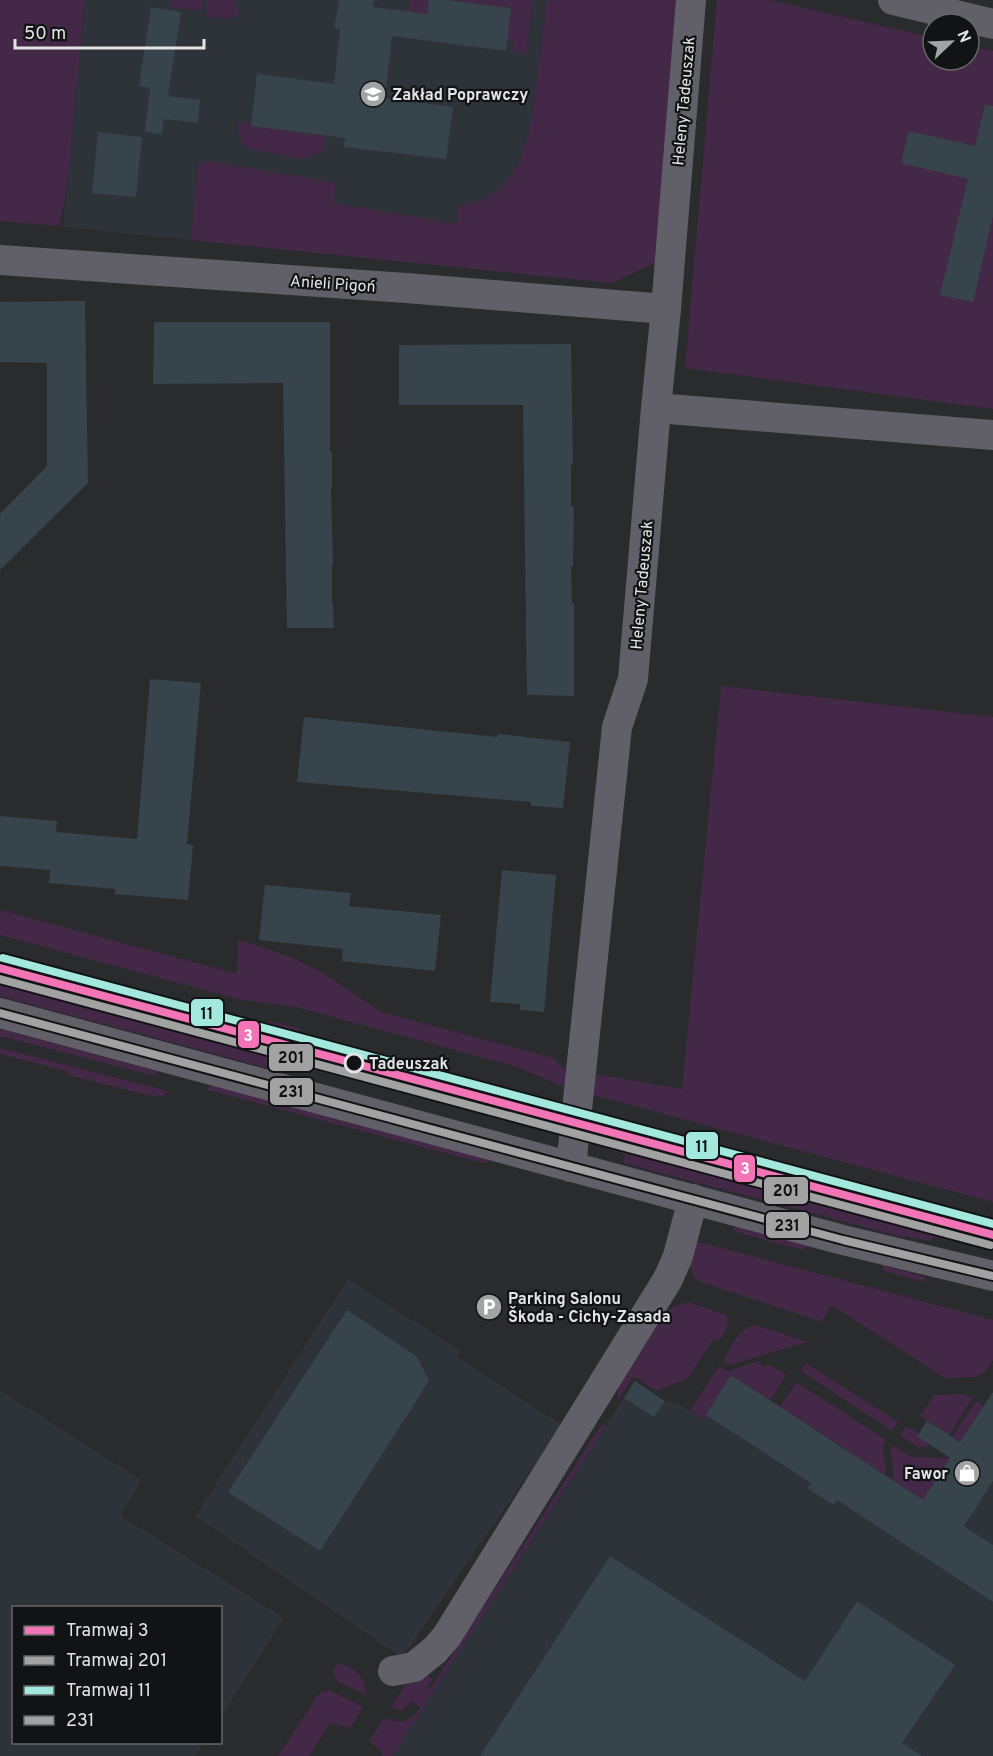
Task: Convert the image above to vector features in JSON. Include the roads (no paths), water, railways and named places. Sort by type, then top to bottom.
[{"type":"street","name":"Heleny Tadeuszak","points":[[571,1167],[617,728],[633,679],[691,0]]},
{"type":"street","points":[[893,0],[993,24]]},
{"type":"street","name":"Anieli Pigoń","points":[[0,260],[406,288],[666,309]]},
{"type":"street","points":[[656,408],[993,435]]},
{"type":"street","points":[[0,1012],[843,1240],[993,1276]]},
{"type":"street","points":[[393,1671],[414,1667],[435,1650],[447,1636],[668,1279],[678,1256],[693,1198]]},
{"type":"street","points":[[943,1263],[993,1263]]},
{"type":"tram line","name":"11","points":[[3,958],[993,1224]]},
{"type":"tram line","name":"3","points":[[0,968],[993,1235]]},
{"type":"tram line","name":"201","points":[[0,979],[990,1245]]},
{"type":"place","name":"Zakład Poprawczy","points":[[373,94]]},
{"type":"place","name":"Tadeuszak","points":[[354,1063]]},
{"type":"place","name":"Parking Salonu Škoda - Cichy-Zasada","points":[[489,1307]]},
{"type":"place","name":"Fawor","points":[[967,1473]]}]
